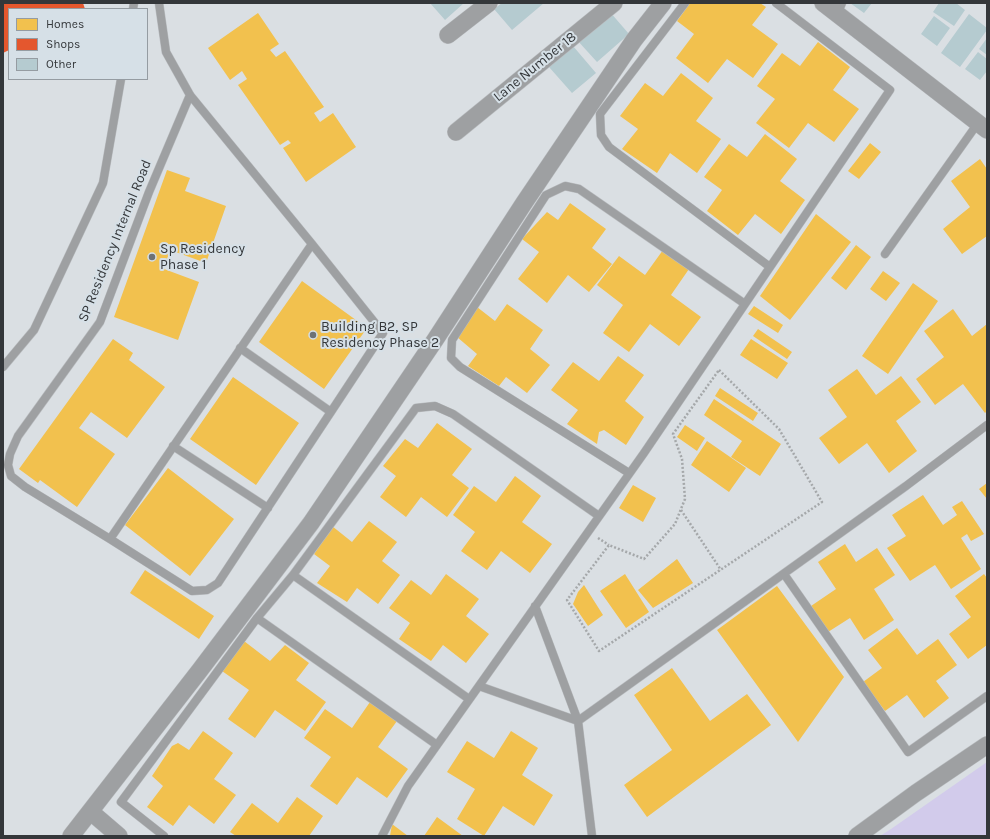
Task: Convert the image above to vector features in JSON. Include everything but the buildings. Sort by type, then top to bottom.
[{"type":"street","points":[[448,35],[488,3]]},
{"type":"street","name":"Lane Number 18","points":[[456,132],[614,3]]},
{"type":"street","points":[[71,836],[91,812],[311,523],[435,340],[524,203],[634,40],[663,3]]},
{"type":"street","points":[[823,3],[839,9],[982,126]]},
{"type":"street","points":[[857,836],[916,793],[987,745]]},
{"type":"street","points":[[91,812],[119,836]]},
{"type":"lane","name":"SP Residency Internal Road","points":[[159,3],[166,52],[190,95],[383,332],[218,583],[207,590],[192,591],[110,538],[25,487],[11,476],[8,465],[10,454],[18,436],[100,322],[149,192],[190,95]]},
{"type":"lane","points":[[685,3],[600,114],[601,135],[609,147],[770,267]]},
{"type":"lane","points":[[382,836],[408,786],[629,473],[890,90],[776,3]]},
{"type":"lane","points":[[3,367],[34,330],[103,183],[121,80]]},
{"type":"lane","points":[[885,254],[982,126]]},
{"type":"lane","points":[[629,473],[460,367],[451,358],[452,340],[546,195],[565,186],[580,189],[745,304]]},
{"type":"lane","points":[[110,538],[312,244]]},
{"type":"lane","points":[[240,348],[331,412]]},
{"type":"lane","points":[[164,836],[121,802],[257,618],[293,575],[416,408],[435,406],[453,414],[599,516]]},
{"type":"lane","points":[[578,721],[784,574],[987,425]]},
{"type":"lane","points":[[173,446],[268,508]]},
{"type":"lane","points":[[784,574],[908,752],[987,696]]},
{"type":"lane","points":[[293,575],[469,699]]},
{"type":"lane","points":[[535,606],[578,721],[592,836]]},
{"type":"lane","points":[[257,618],[437,745]]},
{"type":"lane","points":[[479,686],[578,721]]},
{"type":"path","points":[[719,370],[779,429],[822,502],[721,570],[598,651],[567,600],[609,545],[644,559],[675,524],[686,499],[682,459],[673,434],[719,370]]},
{"type":"path","points":[[681,510],[721,570]]},
{"type":"shaded area","points":[[987,762],[987,836],[880,836],[891,829]]},
{"type":"place","name":"Sp Residency Phase 1","points":[[152,257]]},
{"type":"place","name":"Building B2, SP Residency Phase 2","points":[[313,335]]}]
